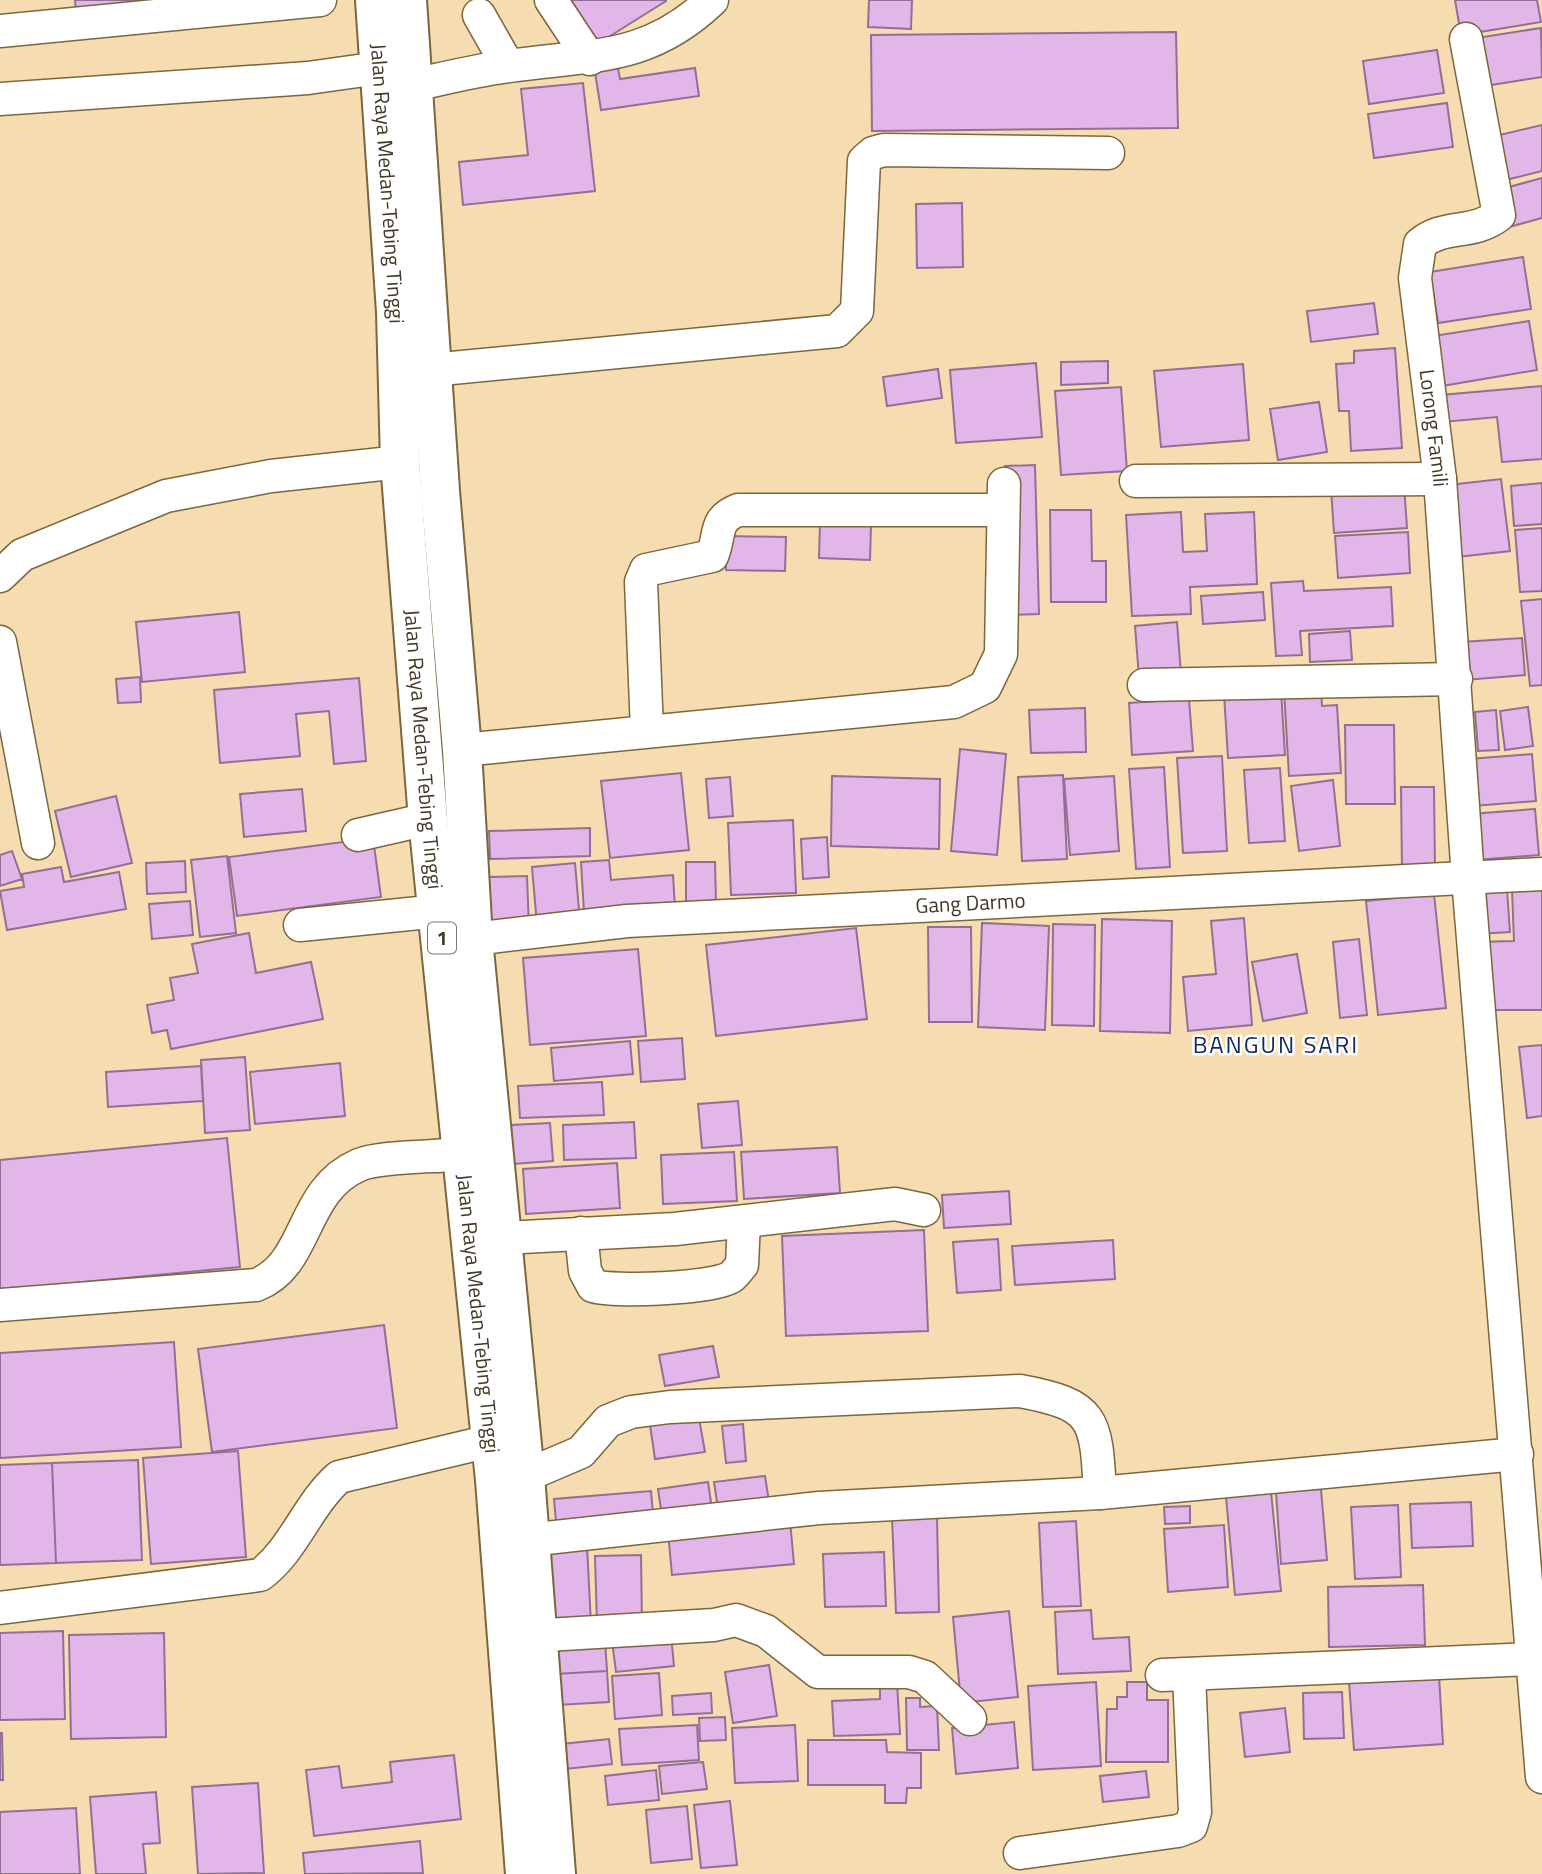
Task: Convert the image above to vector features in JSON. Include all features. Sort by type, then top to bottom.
[{"type":"highway","name":"Jalan Raya Medan-Tebing Tinggi","points":[[375,0],[396,312],[400,462],[428,819],[490,1441],[522,1636],[555,1874]]},
{"type":"highway","name":"Jalan Raya Medan-Tebing Tinggi","points":[[407,0],[431,370],[462,750],[473,939],[524,1476],[528,1541],[522,1636],[525,1874]]},
{"type":"street","points":[[0,31],[320,0]]},
{"type":"street","points":[[551,0],[590,59]]},
{"type":"street","points":[[414,85],[508,66],[590,59],[659,39],[694,17],[712,0]]},
{"type":"street","points":[[479,15],[508,66]]},
{"type":"street","name":"Lorong Famili","points":[[1466,39],[1499,215],[1484,227],[1432,234],[1420,244],[1415,278],[1440,479],[1468,878],[1517,1454],[1533,1581],[1531,1659],[1542,1777]]},
{"type":"street","points":[[0,99],[308,78],[379,68]]},
{"type":"street","points":[[431,370],[837,331],[857,311],[864,161],[873,153],[884,150],[1108,153]]},
{"type":"street","points":[[7,560],[166,496],[271,476],[400,462]]},
{"type":"street","points":[[1136,481],[1440,479]]},
{"type":"street","points":[[462,750],[954,702],[985,687],[1001,654],[1004,497],[738,510],[726,515],[719,527],[712,556],[659,565],[646,570],[641,582],[647,731]]},
{"type":"street","points":[[0,642],[38,842]]},
{"type":"street","points":[[1144,685],[1456,679]]},
{"type":"street","points":[[359,835],[428,819]]},
{"type":"street","name":"Gang Darmo","points":[[473,939],[627,920],[1542,874]]},
{"type":"street","points":[[300,925],[439,912]]},
{"type":"street","points":[[0,1305],[256,1285],[271,1279],[284,1267],[318,1198],[335,1180],[361,1164],[462,1154]]},
{"type":"street","points":[[503,1238],[744,1222],[895,1204],[924,1210]]},
{"type":"street","points":[[581,1233],[585,1271],[593,1286],[612,1291],[714,1283],[730,1277],[743,1265],[744,1222]]},
{"type":"street","points":[[524,1476],[581,1452],[608,1421],[631,1412],[670,1407],[1020,1391],[1061,1398],[1087,1418],[1097,1443],[1100,1493]]},
{"type":"street","points":[[0,1608],[260,1575],[274,1565],[322,1492],[340,1477],[490,1441]]},
{"type":"street","points":[[528,1541],[819,1508],[1100,1493],[1517,1454]]},
{"type":"street","points":[[522,1636],[713,1625],[736,1620],[766,1631],[818,1672],[909,1672],[925,1677],[970,1719]]},
{"type":"street","points":[[1020,1853],[1192,1826],[1195,1812],[1175,1675],[1531,1659]]},
{"type":"building","points":[[75,0],[143,0],[144,8],[76,13]]},
{"type":"building","points":[[571,0],[666,0],[666,1],[599,43]]},
{"type":"building","points":[[869,0],[912,0],[911,29],[868,27]]},
{"type":"building","points":[[1455,0],[1537,0],[1541,22],[1461,35]]},
{"type":"building","points":[[1541,28],[1542,77],[1478,87],[1470,39]]},
{"type":"building","points":[[1176,32],[1178,128],[872,131],[871,35]]},
{"type":"building","points":[[1437,50],[1444,93],[1369,104],[1363,61]]},
{"type":"building","points":[[617,63],[620,79],[695,68],[699,96],[601,110],[594,66]]},
{"type":"building","points":[[583,83],[595,191],[463,205],[459,162],[528,155],[521,89]]},
{"type":"building","points":[[1447,103],[1453,147],[1374,158],[1368,114]]},
{"type":"building","points":[[1542,125],[1542,171],[1498,182],[1487,138]]},
{"type":"building","points":[[1542,178],[1542,218],[1509,227],[1498,190]]},
{"type":"building","points":[[962,203],[963,267],[917,268],[916,204]]},
{"type":"building","points":[[1523,257],[1531,309],[1438,323],[1430,272]]},
{"type":"building","points":[[1374,303],[1378,334],[1311,342],[1307,311]]},
{"type":"building","points":[[1529,321],[1537,370],[1436,387],[1427,337]]},
{"type":"building","points":[[1395,348],[1402,448],[1351,451],[1349,411],[1339,411],[1336,364],[1354,363],[1354,351]]},
{"type":"building","points":[[1108,361],[1108,383],[1061,385],[1061,362]]},
{"type":"building","points":[[1036,363],[1042,437],[956,443],[950,370]]},
{"type":"building","points":[[1243,364],[1249,440],[1161,447],[1154,371]]},
{"type":"building","points":[[938,369],[942,398],[887,406],[883,377]]},
{"type":"building","points":[[1542,386],[1542,459],[1502,462],[1497,417],[1443,422],[1441,395]]},
{"type":"building","points":[[1121,387],[1127,471],[1061,475],[1055,391]]},
{"type":"building","points":[[1319,402],[1327,452],[1278,460],[1270,409]]},
{"type":"building","points":[[1035,465],[1039,614],[1008,615],[1005,466]]},
{"type":"building","points":[[1501,479],[1510,551],[1458,557],[1449,485]]},
{"type":"building","points":[[1542,483],[1542,524],[1514,526],[1511,486]]},
{"type":"building","points":[[1404,485],[1407,528],[1334,533],[1331,489]]},
{"type":"building","points":[[1050,510],[1091,510],[1092,561],[1106,561],[1106,602],[1051,602]]},
{"type":"building","points":[[1181,512],[1183,552],[1207,551],[1205,514],[1254,512],[1257,584],[1190,587],[1191,614],[1132,616],[1126,515]]},
{"type":"building","points":[[820,522],[871,525],[870,560],[819,558]]},
{"type":"building","points":[[1542,528],[1542,591],[1520,592],[1515,530]]},
{"type":"building","points":[[1408,532],[1410,573],[1338,578],[1335,536]]},
{"type":"building","points":[[726,536],[786,537],[785,571],[726,570]]},
{"type":"building","points":[[1303,581],[1304,591],[1391,587],[1393,626],[1300,631],[1302,655],[1276,656],[1271,583]]},
{"type":"building","points":[[1263,592],[1265,620],[1203,624],[1201,596]]},
{"type":"building","points":[[1542,599],[1542,685],[1530,686],[1521,601]]},
{"type":"building","points":[[239,612],[245,672],[142,682],[136,622]]},
{"type":"building","points":[[1177,622],[1181,674],[1139,677],[1135,626]]},
{"type":"building","points":[[1350,631],[1352,660],[1310,662],[1309,634]]},
{"type":"building","points":[[1522,638],[1525,675],[1465,680],[1462,642]]},
{"type":"building","points":[[140,677],[141,702],[118,703],[116,679]]},
{"type":"building","points":[[359,678],[366,761],[334,764],[329,711],[296,714],[300,756],[220,763],[214,690]]},
{"type":"building","points":[[1321,688],[1322,706],[1337,705],[1341,773],[1289,776],[1284,690]]},
{"type":"building","points":[[1281,690],[1285,755],[1228,758],[1224,694]]},
{"type":"building","points":[[1189,699],[1193,751],[1132,755],[1129,703]]},
{"type":"building","points":[[1528,707],[1533,746],[1505,750],[1500,711]]},
{"type":"building","points":[[1085,708],[1086,752],[1031,753],[1029,710]]},
{"type":"building","points":[[1496,710],[1499,750],[1478,751],[1475,712]]},
{"type":"building","points":[[1345,725],[1394,725],[1395,804],[1346,804]]},
{"type":"building","points":[[960,749],[1006,754],[997,855],[951,851]]},
{"type":"building","points":[[1532,754],[1536,801],[1473,806],[1469,759]]},
{"type":"building","points":[[1222,756],[1227,851],[1183,853],[1177,758]]},
{"type":"building","points":[[1164,767],[1170,867],[1136,869],[1129,769]]},
{"type":"building","points":[[1280,768],[1285,841],[1249,843],[1244,770]]},
{"type":"building","points":[[681,773],[689,850],[610,858],[601,781]]},
{"type":"building","points":[[1063,775],[1067,859],[1022,861],[1018,777]]},
{"type":"building","points":[[832,776],[940,779],[939,849],[831,846]]},
{"type":"building","points":[[1114,776],[1119,851],[1070,855],[1064,779]]},
{"type":"building","points":[[730,777],[733,816],[709,818],[706,779]]},
{"type":"building","points":[[1333,780],[1340,846],[1299,851],[1291,786]]},
{"type":"building","points":[[1401,787],[1434,787],[1435,870],[1402,870]]},
{"type":"building","points":[[302,789],[306,831],[244,837],[240,794]]},
{"type":"building","points":[[116,796],[132,863],[71,877],[55,811]]},
{"type":"building","points":[[1535,809],[1539,855],[1475,860],[1471,814]]},
{"type":"building","points":[[793,820],[796,893],[731,895],[728,823]]},
{"type":"building","points":[[590,828],[590,856],[490,859],[489,831]]},
{"type":"building","points":[[827,837],[829,877],[803,879],[801,839]]},
{"type":"building","points":[[373,838],[381,897],[237,916],[229,857]]},
{"type":"building","points":[[12,851],[22,879],[0,886],[0,855]]},
{"type":"building","points":[[227,856],[236,933],[200,937],[191,860]]},
{"type":"building","points":[[609,860],[611,880],[673,875],[675,907],[584,913],[581,862]]},
{"type":"building","points":[[185,861],[186,892],[147,894],[146,863]]},
{"type":"building","points":[[686,862],[715,862],[716,902],[686,903]]},
{"type":"building","points":[[575,863],[580,922],[537,925],[532,867]]},
{"type":"building","points":[[61,867],[64,882],[119,872],[126,909],[7,930],[0,891],[24,887],[22,874]]},
{"type":"building","points":[[527,876],[529,928],[490,929],[489,877]]},
{"type":"building","points":[[1542,889],[1542,1010],[1480,1010],[1477,942],[1514,941],[1512,890]]},
{"type":"building","points":[[1507,890],[1510,932],[1476,934],[1473,892]]},
{"type":"building","points":[[1434,894],[1446,1008],[1378,1015],[1366,901]]},
{"type":"building","points":[[190,901],[193,935],[152,939],[149,904]]},
{"type":"building","points":[[1244,918],[1252,1025],[1188,1031],[1183,977],[1216,974],[1211,921]]},
{"type":"building","points":[[1102,919],[1172,921],[1170,1033],[1100,1031]]},
{"type":"building","points":[[982,923],[1049,926],[1045,1030],[978,1027]]},
{"type":"building","points":[[1053,924],[1095,925],[1094,1026],[1052,1025]]},
{"type":"building","points":[[928,927],[971,927],[972,1022],[929,1022]]},
{"type":"building","points":[[856,928],[867,1019],[716,1036],[706,945]]},
{"type":"building","points":[[249,933],[256,973],[311,962],[323,1019],[171,1049],[167,1030],[152,1033],[147,1005],[174,1000],[170,978],[198,973],[192,944]]},
{"type":"building","points":[[1359,939],[1367,1015],[1340,1018],[1333,942]]},
{"type":"building","points":[[638,949],[646,1036],[530,1045],[523,958]]},
{"type":"building","points":[[1297,954],[1307,1013],[1263,1021],[1252,962]]},
{"type":"building","points":[[682,1038],[685,1079],[641,1082],[638,1041]]},
{"type":"building","points":[[630,1041],[633,1074],[554,1081],[551,1048]]},
{"type":"building","points":[[1542,1045],[1542,1116],[1527,1118],[1519,1047]]},
{"type":"building","points":[[245,1057],[250,1130],[205,1133],[201,1060]]},
{"type":"building","points":[[340,1063],[345,1116],[255,1124],[250,1072]]},
{"type":"building","points":[[201,1066],[203,1101],[108,1107],[106,1072]]},
{"type":"building","points":[[602,1082],[604,1115],[520,1118],[518,1086]]},
{"type":"building","points":[[738,1101],[742,1145],[702,1148],[698,1104]]},
{"type":"building","points":[[634,1122],[636,1158],[564,1160],[563,1125]]},
{"type":"building","points":[[550,1123],[553,1161],[513,1164],[511,1125]]},
{"type":"building","points":[[227,1138],[240,1267],[0,1290],[0,1160]]},
{"type":"building","points":[[837,1147],[840,1193],[744,1199],[741,1152]]},
{"type":"building","points":[[734,1152],[737,1201],[663,1204],[661,1155]]},
{"type":"building","points":[[617,1163],[620,1208],[526,1214],[523,1169]]},
{"type":"building","points":[[1009,1191],[1011,1224],[944,1228],[942,1195]]},
{"type":"building","points":[[924,1230],[928,1331],[786,1336],[782,1236]]},
{"type":"building","points":[[998,1239],[1001,1290],[957,1293],[953,1242]]},
{"type":"building","points":[[1113,1240],[1115,1279],[1015,1285],[1012,1246]]},
{"type":"building","points":[[384,1325],[397,1428],[212,1452],[198,1349]]},
{"type":"building","points":[[174,1342],[181,1447],[0,1458],[0,1353]]},
{"type":"building","points":[[713,1346],[719,1377],[665,1386],[659,1355]]},
{"type":"building","points":[[699,1418],[705,1452],[655,1459],[650,1425]]},
{"type":"building","points":[[743,1424],[746,1461],[726,1463],[722,1426]]},
{"type":"building","points":[[238,1451],[246,1557],[151,1564],[143,1458]]},
{"type":"building","points":[[138,1460],[142,1560],[56,1563],[52,1463]]},
{"type":"building","points":[[52,1463],[56,1563],[0,1565],[0,1465]]},
{"type":"building","points":[[765,1476],[770,1508],[719,1516],[714,1482]]},
{"type":"building","points":[[708,1482],[713,1516],[663,1523],[658,1489]]},
{"type":"building","points":[[1321,1489],[1327,1560],[1281,1564],[1276,1492]]},
{"type":"building","points":[[651,1491],[654,1525],[557,1533],[554,1499]]},
{"type":"building","points":[[1271,1492],[1281,1591],[1235,1595],[1226,1497]]},
{"type":"building","points":[[1471,1502],[1473,1546],[1412,1548],[1410,1504]]},
{"type":"building","points":[[1398,1505],[1401,1577],[1355,1579],[1351,1507]]},
{"type":"building","points":[[1190,1506],[1190,1523],[1165,1524],[1164,1507]]},
{"type":"building","points":[[937,1517],[939,1612],[896,1613],[892,1518]]},
{"type":"building","points":[[790,1521],[794,1564],[672,1575],[668,1532]]},
{"type":"building","points":[[1076,1521],[1081,1606],[1043,1607],[1039,1523]]},
{"type":"building","points":[[1224,1525],[1228,1587],[1168,1592],[1164,1529]]},
{"type":"building","points":[[587,1546],[591,1624],[551,1626],[547,1547]]},
{"type":"building","points":[[884,1552],[886,1606],[825,1607],[823,1554]]},
{"type":"building","points":[[641,1555],[642,1623],[597,1624],[595,1556]]},
{"type":"building","points":[[1423,1585],[1425,1645],[1329,1647],[1328,1587]]},
{"type":"building","points":[[1091,1610],[1093,1639],[1129,1637],[1131,1671],[1058,1674],[1055,1612]]},
{"type":"building","points":[[1009,1611],[1018,1697],[961,1703],[953,1617]]},
{"type":"building","points":[[63,1631],[65,1719],[0,1720],[0,1633]]},
{"type":"building","points":[[164,1633],[166,1737],[71,1739],[69,1635]]},
{"type":"building","points":[[671,1635],[674,1666],[616,1672],[612,1641]]},
{"type":"building","points":[[605,1640],[607,1671],[555,1674],[552,1642]]},
{"type":"building","points":[[769,1665],[777,1716],[733,1723],[725,1672]]},
{"type":"building","points":[[607,1671],[609,1702],[557,1705],[555,1674]]},
{"type":"building","points":[[659,1673],[662,1715],[615,1719],[612,1676]]},
{"type":"building","points":[[1439,1675],[1443,1744],[1354,1750],[1349,1682]]},
{"type":"building","points":[[880,1682],[897,1682],[900,1734],[834,1736],[832,1701],[880,1699]]},
{"type":"building","points":[[1096,1682],[1101,1766],[1033,1770],[1028,1686]]},
{"type":"building","points":[[1127,1682],[1147,1682],[1147,1700],[1168,1700],[1168,1762],[1106,1762],[1107,1709],[1117,1709],[1117,1697],[1127,1697]]},
{"type":"building","points":[[1342,1692],[1344,1738],[1304,1739],[1303,1693]]},
{"type":"building","points":[[711,1693],[712,1713],[673,1715],[672,1696]]},
{"type":"building","points":[[906,1698],[920,1698],[920,1707],[937,1706],[939,1750],[907,1750]]},
{"type":"building","points":[[1285,1708],[1290,1752],[1245,1757],[1240,1713]]},
{"type":"building","points":[[725,1717],[726,1740],[700,1741],[699,1718]]},
{"type":"building","points":[[1014,1722],[1018,1768],[956,1774],[952,1728]]},
{"type":"building","points":[[697,1725],[699,1760],[622,1765],[619,1729]]},
{"type":"building","points":[[795,1725],[798,1781],[735,1783],[732,1728]]},
{"type":"building","points":[[2,1733],[3,1780],[0,1780]]},
{"type":"building","points":[[609,1739],[612,1764],[565,1769],[562,1744]]},
{"type":"building","points":[[808,1740],[886,1740],[887,1752],[921,1753],[921,1788],[907,1788],[906,1803],[885,1803],[885,1785],[808,1785]]},
{"type":"building","points":[[454,1755],[461,1819],[314,1836],[306,1770],[339,1766],[342,1788],[392,1782],[390,1762]]},
{"type":"building","points":[[703,1762],[707,1789],[662,1794],[659,1766]]},
{"type":"building","points":[[656,1770],[659,1800],[608,1805],[605,1776]]},
{"type":"building","points":[[1146,1771],[1149,1797],[1103,1802],[1100,1776]]},
{"type":"building","points":[[258,1783],[264,1873],[198,1874],[192,1787]]},
{"type":"building","points":[[156,1792],[160,1843],[143,1844],[146,1874],[96,1874],[90,1797]]},
{"type":"building","points":[[730,1801],[737,1865],[701,1868],[694,1805]]},
{"type":"building","points":[[687,1806],[692,1859],[651,1863],[646,1810]]},
{"type":"building","points":[[76,1808],[80,1874],[0,1874],[0,1812]]},
{"type":"building","points":[[420,1841],[423,1873],[305,1874],[303,1853]]},
{"type":"district","name":"BANGUN SARI","points":[[1276,1045]]}]
